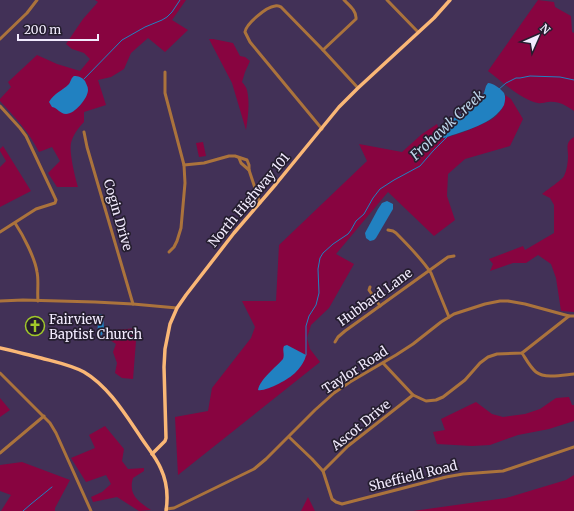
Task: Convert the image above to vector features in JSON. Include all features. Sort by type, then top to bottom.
[{"type":"main road","name":"North Highway 101","points":[[152,454],[165,441],[166,438],[164,382],[165,356],[168,331],[177,308],[222,248],[340,107],[358,88],[434,18],[450,0]]},
{"type":"main road","points":[[0,348],[78,369],[90,376],[102,386],[115,402],[162,470],[166,484],[166,510]]},
{"type":"street","points":[[0,39],[27,13],[36,0]]},
{"type":"street","points":[[323,50],[356,19],[356,13],[344,0]]},
{"type":"street","points":[[387,0],[418,32]]},
{"type":"street","points":[[322,128],[253,47],[246,35],[245,29],[252,21],[272,6],[279,6],[285,10],[358,88]]},
{"type":"street","points":[[165,72],[165,92],[184,165],[185,183],[181,228],[177,242],[169,252]]},
{"type":"street","points":[[0,106],[23,132],[56,199],[54,203],[36,209],[0,232]]},
{"type":"street","name":"Cogin Drive","points":[[84,132],[87,147],[133,304]]},
{"type":"street","points":[[184,165],[204,163],[228,156],[235,156],[247,160],[260,203]]},
{"type":"street","points":[[239,158],[249,170]]},
{"type":"street","points":[[15,223],[34,259],[38,275],[38,301]]},
{"type":"street","points":[[388,230],[396,233],[419,256],[429,270],[449,316]]},
{"type":"street","name":"Hubbard Lane","points":[[335,342],[338,336],[429,270],[448,257],[454,256]]},
{"type":"street","points":[[370,287],[369,290],[380,306]]},
{"type":"street","points":[[0,301],[133,304],[177,308]]},
{"type":"street","name":"Taylor Road","points":[[166,510],[174,508],[249,472],[263,462],[334,393],[413,344],[449,316],[485,304],[508,301],[574,316]]},
{"type":"street","points":[[383,363],[413,395],[426,401],[432,401],[439,399],[453,390],[488,357],[497,354],[522,353],[569,316]]},
{"type":"street","points":[[522,353],[533,369],[538,373],[554,376],[574,374]]},
{"type":"street","points":[[0,373],[50,423],[56,433],[91,511]]},
{"type":"street","name":"Ascot Drive","points":[[323,472],[348,446],[413,395]]},
{"type":"street","points":[[0,453],[44,416]]},
{"type":"street","name":"Sheffield Road","points":[[289,437],[323,472],[332,499],[342,504],[446,477],[463,474],[503,471],[574,447]]},
{"type":"shaded area","points":[[95,0],[186,0],[172,20],[188,30],[165,52],[148,38],[131,53],[124,69],[111,77],[98,80],[106,105],[84,112],[84,122],[76,132],[71,143],[74,171],[78,187],[57,187],[48,173],[60,161],[52,147],[39,152],[26,131],[0,101],[0,99],[11,87],[8,82],[37,55],[57,64],[80,71],[90,59],[84,53],[72,49],[66,44],[83,19],[98,2]]},
{"type":"shaded area","points":[[538,0],[554,2],[555,7],[571,16],[572,32],[574,33],[574,111],[559,103],[539,103],[526,99],[488,71]]},
{"type":"shaded area","points":[[209,39],[233,43],[240,56],[245,57],[250,61],[242,82],[247,90],[248,100],[246,130],[232,83]]},
{"type":"shaded area","points":[[505,95],[511,99],[523,119],[510,146],[465,159],[448,174],[447,196],[455,220],[434,236],[388,192],[336,254],[354,264],[329,308],[311,325],[307,338],[310,349],[320,362],[178,475],[175,417],[208,411],[212,388],[251,338],[255,327],[242,301],[276,301],[279,245],[367,161],[359,144],[402,152],[422,134],[437,124],[442,138],[453,136],[495,117],[503,107]]},
{"type":"shaded area","points":[[574,137],[574,312],[561,311],[556,278],[551,264],[538,255],[526,263],[513,263],[490,271],[493,264],[489,259],[523,246],[525,250],[554,233],[554,205],[550,198],[542,194],[564,176],[568,163],[568,143]]},
{"type":"shaded area","points":[[203,142],[206,156],[199,157],[196,143]]},
{"type":"shaded area","points":[[3,146],[31,191],[0,207],[0,167],[6,161],[0,151]]},
{"type":"shaded area","points":[[137,328],[133,379],[122,378],[115,373],[117,363],[113,352],[116,344],[107,338],[105,331]]},
{"type":"shaded area","points":[[569,397],[572,405],[574,405],[574,421],[549,429],[518,435],[490,445],[472,446],[437,444],[433,432],[445,430],[441,419],[476,402],[492,414],[503,417],[525,414],[540,409],[556,398]]},
{"type":"shaded area","points":[[0,398],[10,410],[0,417]]},
{"type":"shaded area","points":[[105,426],[124,449],[122,461],[128,469],[144,468],[144,471],[133,478],[132,489],[135,497],[151,510],[139,511],[117,497],[93,502],[91,497],[102,492],[111,484],[106,475],[86,482],[71,458],[95,448],[89,435]]},
{"type":"shaded area","points":[[22,462],[70,480],[55,508],[55,511],[1,511],[11,495],[0,491],[0,465]]},
{"type":"shaded area","points":[[574,475],[574,511],[413,511],[506,498],[566,480]]},
{"type":"shaded area","points":[[308,497],[315,511],[301,511]]},
{"type":"water","points":[[74,76],[80,77],[85,81],[88,90],[86,97],[77,109],[70,113],[64,114],[52,107],[49,102],[53,96],[69,84]]},
{"type":"water","points":[[488,83],[497,86],[505,94],[504,105],[499,112],[478,126],[442,138],[442,133],[454,118],[474,107],[484,93]]},
{"type":"water","points":[[387,201],[393,204],[393,209],[376,238],[370,241],[366,238],[365,233],[382,203]]},
{"type":"water","points":[[99,314],[102,314],[103,316],[104,329],[102,335],[99,336],[97,334]]},
{"type":"water","points":[[287,345],[306,355],[305,360],[292,376],[283,382],[266,389],[258,390],[265,377],[283,359],[283,348]]},
{"type":"waterway","points":[[84,79],[122,40],[167,17],[180,0]]},
{"type":"waterway","name":"Frohawk Creek","points":[[498,90],[506,83],[516,78],[530,76],[560,77],[574,80]]},
{"type":"waterway","name":"Frohawk Creek","points":[[306,355],[306,326],[309,316],[316,305],[319,293],[318,269],[320,258],[323,253],[348,234],[356,221],[364,214],[380,189],[420,166],[447,137]]},
{"type":"waterway","points":[[23,511],[52,487]]},
{"type":"place","name":"Fairview Baptist Church","points":[[35,326]]}]
